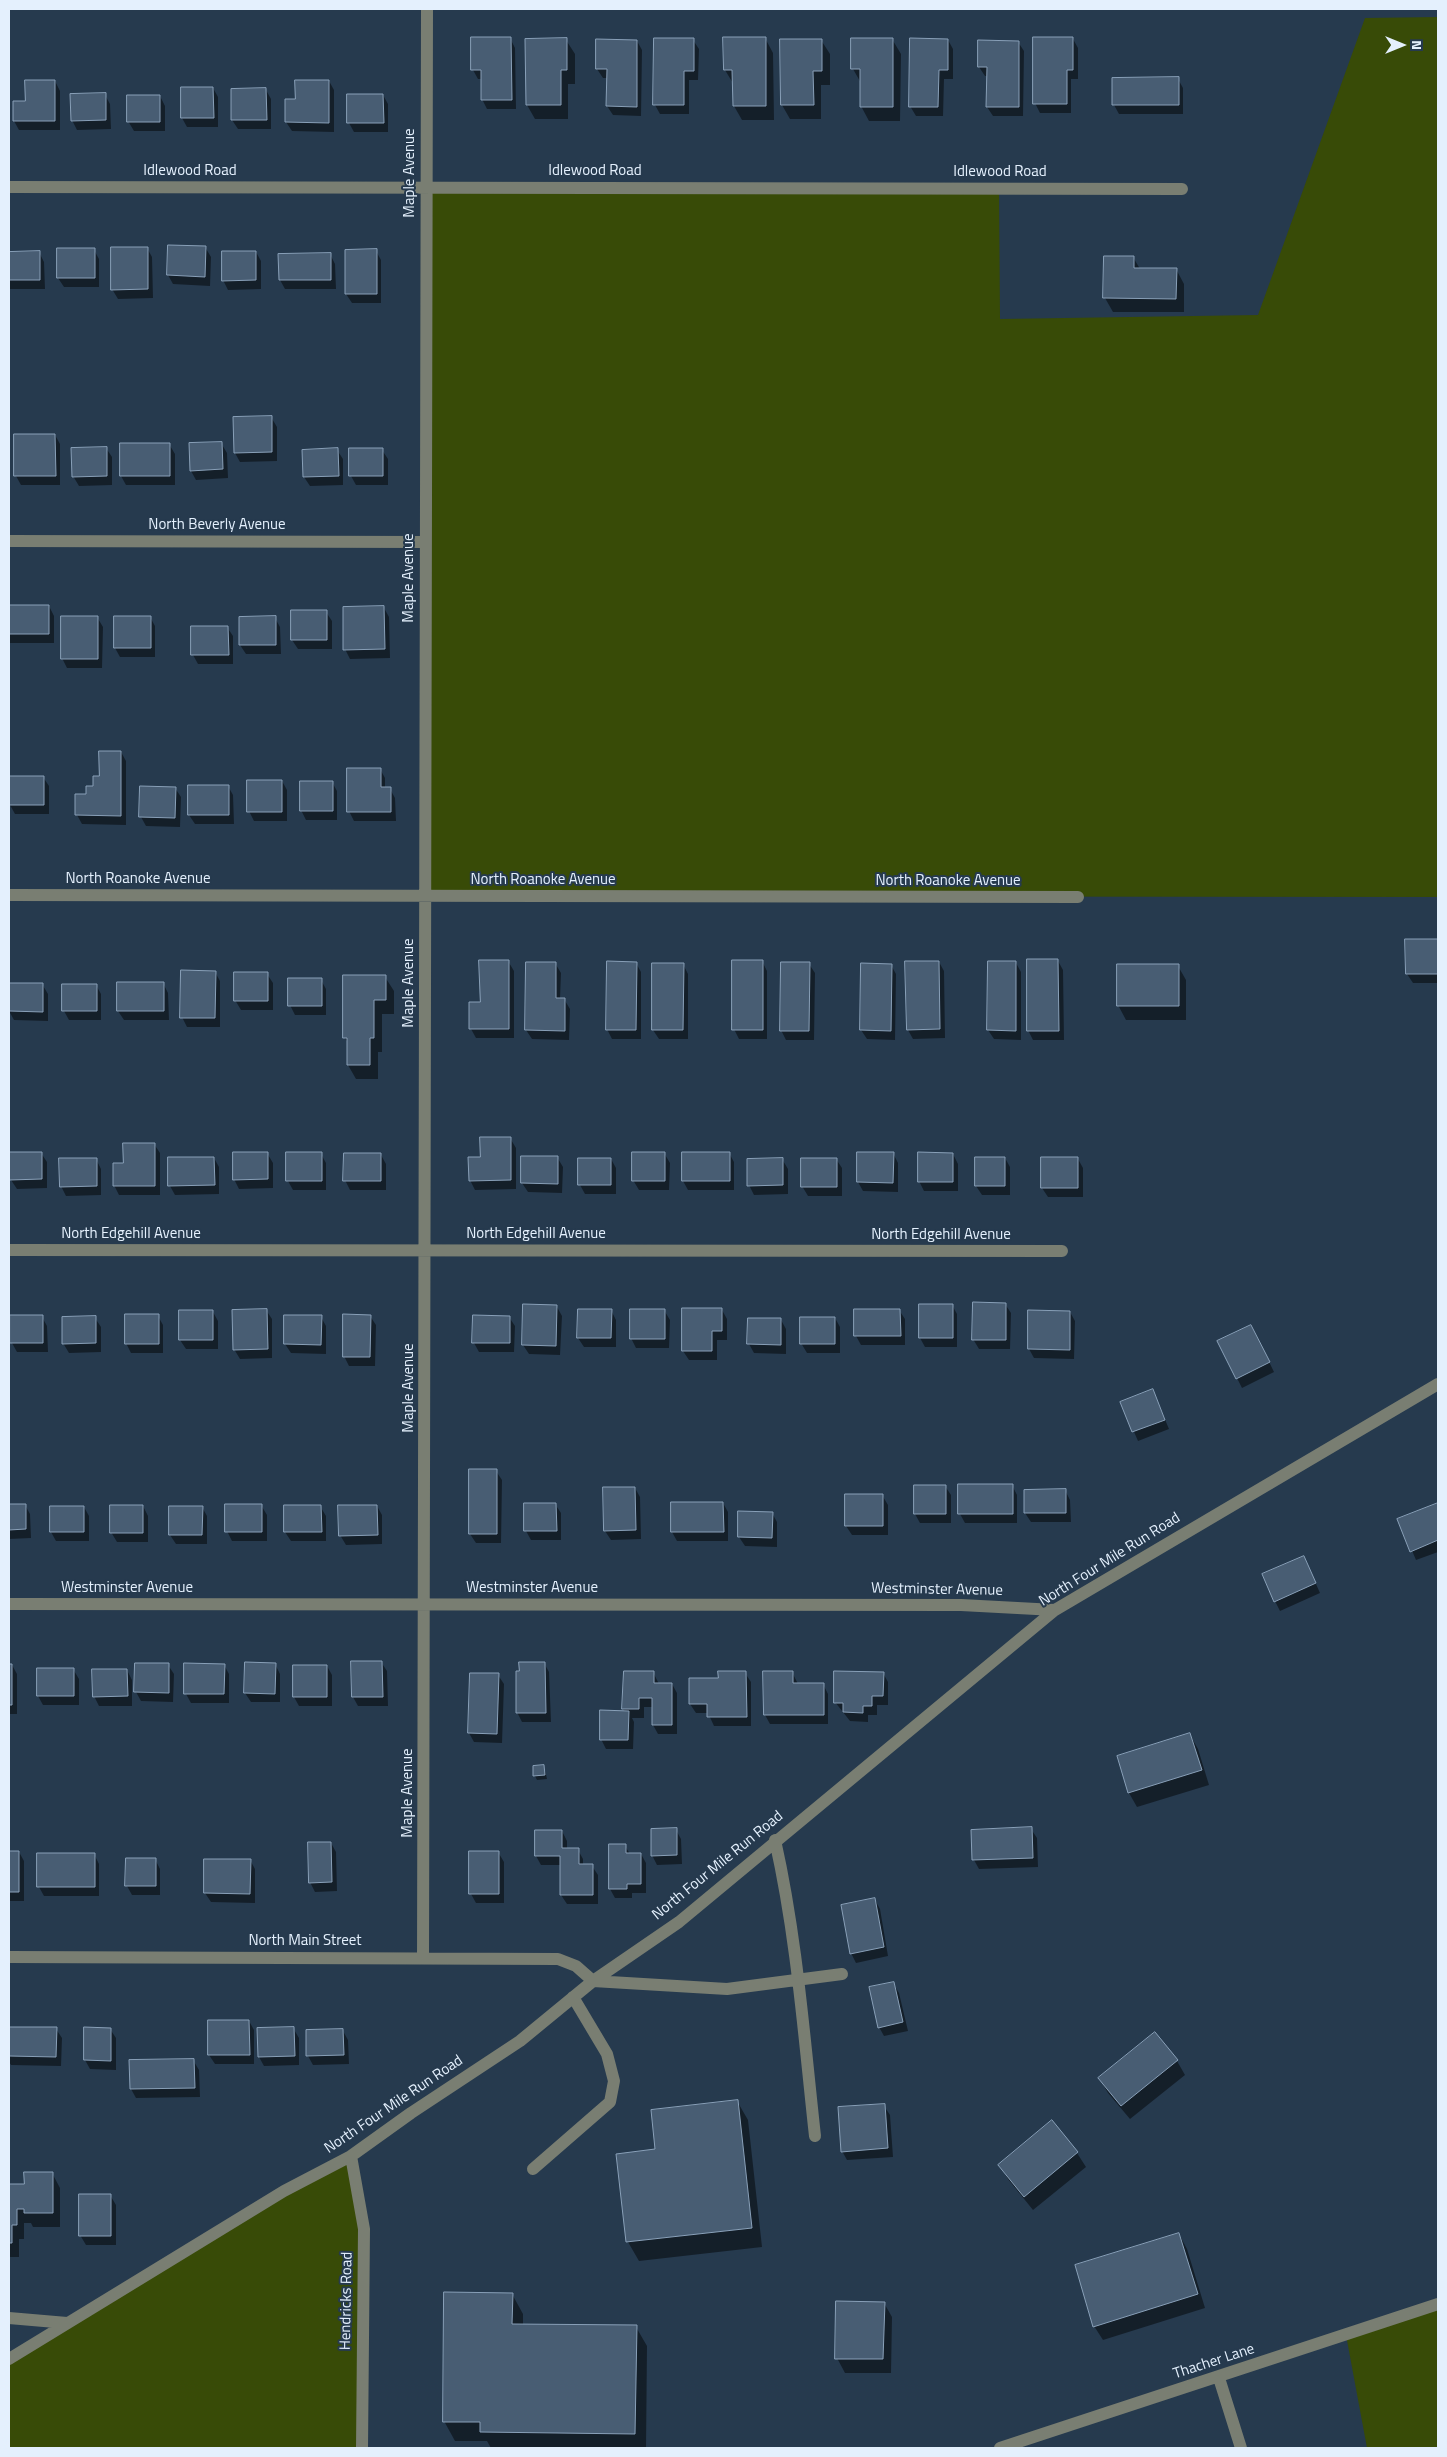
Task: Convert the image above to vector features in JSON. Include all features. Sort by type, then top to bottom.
[{"type":"street","name":"Maple Avenue","points":[[423,1958],[427,9]]},
{"type":"street","name":"Idlewood Road","points":[[9,187],[1182,188]]},
{"type":"street","name":"North Beverly Avenue","points":[[9,541],[425,542]]},
{"type":"street","name":"North Roanoke Avenue","points":[[9,896],[1078,897]]},
{"type":"street","name":"North Edgehill Avenue","points":[[9,1250],[1062,1251]]},
{"type":"street","name":"North Four Mile Run Road","points":[[9,2359],[284,2191],[351,2156],[411,2113],[520,2041],[593,1981],[679,1922],[1055,1610],[1438,1384]]},
{"type":"street","name":"Westminster Avenue","points":[[9,1604],[961,1605],[1055,1610]]},
{"type":"street","points":[[776,1840],[785,1883],[799,1980],[815,2136]]},
{"type":"street","name":"North Main Street","points":[[9,1957],[558,1959],[576,1966],[593,1981]]},
{"type":"street","points":[[593,1981],[727,1989],[842,1974]]},
{"type":"street","points":[[534,2169],[610,2102],[614,2081],[607,2054],[573,1997]]},
{"type":"street","name":"Hendricks Road","points":[[351,2156],[364,2229],[362,2448]]},
{"type":"street","name":"Thacher Lane","points":[[1000,2448],[1219,2378],[1438,2304]]},
{"type":"street","points":[[9,2318],[67,2323]]},
{"type":"street","points":[[1219,2378],[1241,2448]]},
{"type":"green space","points":[[1438,17],[1438,897],[426,896],[427,187],[999,188],[1000,319],[1258,315],[1365,18]]},
{"type":"green space","points":[[351,2156],[364,2229],[362,2448],[9,2448],[9,2359]]},
{"type":"green space","points":[[1438,2304],[1438,2448],[1367,2448],[1346,2335]]},
{"type":"building","points":[[471,37],[511,37],[512,100],[481,100],[481,70],[471,70]]},
{"type":"building","points":[[723,37],[766,37],[766,106],[733,106],[732,70],[724,70]]},
{"type":"building","points":[[1033,37],[1073,37],[1073,70],[1067,70],[1067,104],[1033,104]]},
{"type":"building","points":[[567,38],[567,70],[561,70],[561,105],[526,105],[525,39]]},
{"type":"building","points":[[654,38],[694,38],[694,71],[684,71],[684,105],[653,105]]},
{"type":"building","points":[[851,38],[893,38],[893,107],[860,107],[860,69],[851,69]]},
{"type":"building","points":[[910,38],[948,39],[948,70],[939,70],[938,107],[909,107]]},
{"type":"building","points":[[596,39],[637,40],[637,107],[606,106],[607,69],[596,69]]},
{"type":"building","points":[[780,39],[822,39],[822,71],[813,71],[814,105],[781,105]]},
{"type":"building","points":[[978,40],[1019,41],[1019,107],[986,107],[987,67],[978,67]]},
{"type":"building","points":[[1179,77],[1179,105],[1112,105],[1112,78]]},
{"type":"building","points":[[25,80],[55,80],[55,121],[13,121],[13,101],[25,101]]},
{"type":"building","points":[[295,80],[329,80],[329,123],[285,122],[285,99],[295,99]]},
{"type":"building","points":[[181,87],[213,87],[214,118],[181,118]]},
{"type":"building","points":[[266,88],[267,120],[231,120],[231,89]]},
{"type":"building","points":[[106,93],[106,120],[71,121],[70,94]]},
{"type":"building","points":[[347,94],[383,94],[384,123],[347,123]]},
{"type":"building","points":[[127,95],[160,95],[160,122],[127,122]]},
{"type":"building","points":[[168,245],[206,246],[205,277],[167,275]]},
{"type":"building","points":[[111,247],[148,247],[148,289],[111,290]]},
{"type":"building","points":[[57,248],[95,248],[95,278],[57,278]]},
{"type":"building","points":[[377,249],[377,294],[345,294],[345,250]]},
{"type":"building","points":[[40,251],[40,280],[9,280],[9,252]]},
{"type":"building","points":[[222,251],[256,251],[256,280],[222,281]]},
{"type":"building","points":[[331,253],[331,280],[279,280],[278,254]]},
{"type":"building","points":[[1104,256],[1134,256],[1134,268],[1177,268],[1176,299],[1103,298]]},
{"type":"building","points":[[272,416],[272,452],[234,453],[233,417]]},
{"type":"building","points":[[14,434],[55,434],[56,476],[14,476]]},
{"type":"building","points":[[222,442],[223,469],[190,471],[189,443]]},
{"type":"building","points":[[120,443],[170,443],[170,476],[120,476]]},
{"type":"building","points":[[107,447],[107,476],[72,477],[71,448]]},
{"type":"building","points":[[338,448],[339,476],[303,477],[302,450]]},
{"type":"building","points":[[349,448],[383,448],[383,476],[349,476]]},
{"type":"building","points":[[9,605],[49,605],[49,634],[9,634]]},
{"type":"building","points":[[384,606],[385,649],[343,650],[343,607]]},
{"type":"building","points":[[291,610],[327,610],[327,640],[291,640]]},
{"type":"building","points":[[61,616],[98,616],[98,659],[61,659]]},
{"type":"building","points":[[114,616],[151,616],[151,648],[114,648]]},
{"type":"building","points":[[276,616],[276,645],[239,645],[239,617]]},
{"type":"building","points":[[191,626],[228,626],[229,655],[191,655]]},
{"type":"building","points":[[99,751],[121,751],[121,816],[75,815],[75,794],[86,794],[86,786],[93,786],[93,776],[99,776]]},
{"type":"building","points":[[347,768],[381,768],[381,787],[391,787],[391,812],[347,812]]},
{"type":"building","points":[[9,776],[44,776],[44,805],[9,805]]},
{"type":"building","points":[[247,780],[282,780],[282,812],[247,812]]},
{"type":"building","points":[[300,781],[333,781],[333,811],[300,811]]},
{"type":"building","points":[[188,785],[229,785],[229,815],[188,815]]},
{"type":"building","points":[[140,786],[176,787],[175,818],[139,817]]},
{"type":"building","points":[[1405,939],[1438,939],[1438,974],[1406,974]]},
{"type":"building","points":[[1027,959],[1058,959],[1059,1031],[1027,1031]]},
{"type":"building","points":[[479,960],[509,960],[509,1029],[469,1029],[469,1002],[480,1002]]},
{"type":"building","points":[[732,960],[763,960],[763,1030],[732,1030]]},
{"type":"building","points":[[607,961],[637,962],[636,1030],[606,1030]]},
{"type":"building","points":[[905,961],[939,961],[940,1029],[907,1030]]},
{"type":"building","points":[[988,961],[1016,961],[1016,1031],[987,1030]]},
{"type":"building","points":[[526,962],[556,962],[556,998],[565,998],[565,1031],[525,1030]]},
{"type":"building","points":[[781,962],[810,962],[809,1031],[780,1031]]},
{"type":"building","points":[[652,963],[684,963],[683,1030],[652,1030]]},
{"type":"building","points":[[861,963],[892,964],[891,1031],[860,1030]]},
{"type":"building","points":[[1117,964],[1179,964],[1179,1006],[1117,1006]]},
{"type":"building","points":[[181,970],[216,971],[215,1018],[180,1018]]},
{"type":"building","points":[[234,972],[268,972],[268,1001],[234,1001]]},
{"type":"building","points":[[343,975],[386,975],[386,1000],[374,1000],[374,1038],[370,1038],[370,1065],[347,1065],[347,1038],[343,1038]]},
{"type":"building","points":[[288,978],[322,978],[322,1006],[288,1006]]},
{"type":"building","points":[[117,982],[164,982],[164,1011],[117,1011]]},
{"type":"building","points":[[9,983],[43,983],[43,1012],[9,1011]]},
{"type":"building","points":[[62,984],[97,984],[97,1011],[62,1011]]},
{"type":"building","points":[[480,1137],[511,1137],[511,1180],[469,1181],[468,1157],[480,1157]]},
{"type":"building","points":[[123,1143],[155,1143],[155,1186],[113,1186],[113,1163],[123,1163]]},
{"type":"building","points":[[9,1152],[42,1152],[42,1179],[10,1180]]},
{"type":"building","points":[[233,1152],[268,1152],[268,1179],[233,1180]]},
{"type":"building","points":[[286,1152],[322,1152],[322,1181],[286,1181]]},
{"type":"building","points":[[632,1152],[665,1152],[665,1181],[632,1181]]},
{"type":"building","points":[[682,1152],[730,1152],[730,1181],[682,1181]]},
{"type":"building","points":[[857,1152],[894,1152],[893,1183],[857,1182]]},
{"type":"building","points":[[918,1152],[953,1153],[953,1182],[918,1182]]},
{"type":"building","points":[[344,1153],[381,1153],[381,1181],[343,1181]]},
{"type":"building","points":[[521,1156],[558,1156],[558,1184],[521,1183]]},
{"type":"building","points":[[168,1157],[214,1157],[215,1185],[168,1186]]},
{"type":"building","points":[[975,1157],[1005,1157],[1005,1186],[975,1186]]},
{"type":"building","points":[[1041,1157],[1078,1157],[1078,1188],[1041,1188]]},
{"type":"building","points":[[59,1158],[97,1158],[97,1186],[60,1187]]},
{"type":"building","points":[[578,1158],[611,1158],[611,1185],[578,1185]]},
{"type":"building","points":[[783,1158],[783,1185],[747,1186],[747,1159]]},
{"type":"building","points":[[801,1158],[837,1158],[837,1187],[801,1187]]},
{"type":"building","points":[[973,1302],[1006,1303],[1006,1340],[972,1340]]},
{"type":"building","points":[[523,1304],[557,1305],[556,1346],[522,1345]]},
{"type":"building","points":[[919,1304],[953,1304],[953,1338],[919,1338]]},
{"type":"building","points":[[682,1308],[722,1308],[722,1331],[712,1331],[712,1351],[682,1351]]},
{"type":"building","points":[[267,1309],[268,1349],[233,1350],[232,1310]]},
{"type":"building","points":[[578,1309],[612,1309],[611,1338],[577,1338]]},
{"type":"building","points":[[630,1309],[665,1309],[665,1339],[630,1339]]},
{"type":"building","points":[[854,1309],[900,1309],[901,1336],[854,1336]]},
{"type":"building","points":[[179,1310],[213,1310],[213,1340],[179,1340]]},
{"type":"building","points":[[1028,1310],[1070,1311],[1070,1350],[1028,1349]]},
{"type":"building","points":[[125,1314],[159,1314],[159,1344],[125,1344]]},
{"type":"building","points":[[343,1314],[371,1315],[370,1357],[343,1357]]},
{"type":"building","points":[[10,1315],[43,1315],[43,1343],[10,1343]]},
{"type":"building","points":[[284,1315],[322,1315],[321,1345],[284,1344]]},
{"type":"building","points":[[473,1315],[510,1316],[510,1343],[472,1343]]},
{"type":"building","points":[[96,1316],[96,1343],[62,1344],[62,1317]]},
{"type":"building","points":[[800,1317],[835,1317],[835,1344],[800,1344]]},
{"type":"building","points":[[748,1318],[781,1318],[781,1345],[747,1344]]},
{"type":"building","points":[[1251,1325],[1270,1362],[1236,1379],[1217,1341]]},
{"type":"building","points":[[1153,1389],[1165,1420],[1132,1432],[1120,1402]]},
{"type":"building","points":[[469,1469],[497,1469],[497,1534],[469,1534]]},
{"type":"building","points":[[958,1484],[1013,1484],[1013,1514],[958,1514]]},
{"type":"building","points":[[914,1485],[946,1485],[946,1514],[914,1514]]},
{"type":"building","points":[[603,1487],[635,1487],[636,1530],[604,1531]]},
{"type":"building","points":[[1066,1489],[1066,1513],[1024,1513],[1024,1490]]},
{"type":"building","points":[[845,1494],[883,1494],[883,1526],[845,1526]]},
{"type":"building","points":[[671,1502],[723,1502],[724,1532],[671,1532]]},
{"type":"building","points":[[524,1503],[556,1503],[557,1531],[524,1531]]},
{"type":"building","points":[[1438,1503],[1438,1540],[1410,1552],[1397,1519]]},
{"type":"building","points":[[9,1504],[26,1504],[26,1529],[9,1530]]},
{"type":"building","points":[[225,1504],[262,1504],[262,1532],[225,1532]]},
{"type":"building","points":[[110,1505],[143,1505],[143,1533],[110,1533]]},
{"type":"building","points":[[284,1505],[321,1505],[322,1532],[284,1532]]},
{"type":"building","points":[[338,1505],[377,1505],[378,1535],[339,1536]]},
{"type":"building","points":[[50,1506],[84,1506],[84,1532],[50,1532]]},
{"type":"building","points":[[169,1506],[203,1506],[202,1535],[169,1535]]},
{"type":"building","points":[[738,1511],[773,1512],[772,1538],[738,1537]]},
{"type":"building","points":[[1304,1556],[1316,1583],[1274,1602],[1262,1574]]},
{"type":"building","points":[[351,1661],[382,1661],[383,1697],[352,1697]]},
{"type":"building","points":[[245,1662],[276,1663],[275,1694],[244,1693]]},
{"type":"building","points":[[519,1662],[545,1662],[546,1713],[516,1713],[516,1671],[519,1671]]},
{"type":"building","points":[[135,1663],[169,1663],[169,1693],[134,1692]]},
{"type":"building","points":[[184,1663],[225,1664],[224,1694],[184,1694]]},
{"type":"building","points":[[9,1664],[12,1664],[12,1705],[9,1705]]},
{"type":"building","points":[[293,1665],[327,1665],[327,1697],[293,1697]]},
{"type":"building","points":[[37,1668],[74,1668],[74,1696],[37,1696]]},
{"type":"building","points":[[92,1669],[127,1669],[128,1696],[93,1697]]},
{"type":"building","points":[[624,1671],[654,1671],[654,1683],[672,1683],[672,1725],[652,1725],[652,1698],[639,1698],[639,1709],[622,1709]]},
{"type":"building","points":[[718,1671],[746,1671],[747,1717],[707,1717],[707,1704],[689,1704],[689,1678],[718,1678]]},
{"type":"building","points":[[763,1671],[793,1671],[793,1683],[824,1683],[824,1715],[764,1715]]},
{"type":"building","points":[[834,1671],[884,1672],[883,1696],[872,1696],[872,1706],[863,1706],[863,1713],[843,1712],[843,1703],[834,1703]]},
{"type":"building","points":[[470,1673],[499,1673],[497,1734],[468,1733]]},
{"type":"building","points":[[600,1710],[629,1711],[628,1740],[600,1740]]},
{"type":"building","points":[[1190,1733],[1202,1770],[1128,1793],[1117,1756]]},
{"type":"building","points":[[544,1765],[545,1775],[533,1776],[533,1766]]},
{"type":"building","points":[[1032,1827],[1033,1858],[972,1860],[971,1830]]},
{"type":"building","points":[[677,1828],[677,1855],[651,1856],[651,1829]]},
{"type":"building","points":[[535,1830],[562,1830],[562,1848],[579,1848],[579,1864],[593,1864],[593,1895],[560,1895],[560,1856],[535,1856]]},
{"type":"building","points":[[308,1842],[331,1842],[332,1882],[309,1883]]},
{"type":"building","points":[[609,1844],[626,1844],[626,1853],[641,1853],[641,1884],[627,1884],[627,1889],[609,1889]]},
{"type":"building","points":[[9,1851],[19,1851],[19,1892],[9,1892]]},
{"type":"building","points":[[469,1851],[499,1851],[499,1894],[469,1894]]},
{"type":"building","points":[[37,1853],[95,1853],[95,1887],[37,1887]]},
{"type":"building","points":[[126,1858],[156,1858],[156,1886],[125,1886]]},
{"type":"building","points":[[204,1859],[251,1859],[250,1894],[204,1893]]},
{"type":"building","points":[[875,1898],[884,1947],[850,1954],[841,1905]]},
{"type":"building","points":[[894,1982],[903,2022],[878,2028],[869,1987]]},
{"type":"building","points":[[208,2020],[249,2020],[250,2055],[208,2055]]},
{"type":"building","points":[[9,2027],[57,2027],[56,2057],[9,2056]]},
{"type":"building","points":[[84,2027],[111,2028],[111,2061],[84,2060]]},
{"type":"building","points":[[294,2027],[295,2056],[258,2057],[257,2028]]},
{"type":"building","points":[[343,2029],[344,2055],[306,2056],[306,2030]]},
{"type":"building","points":[[1155,2032],[1178,2060],[1121,2106],[1098,2078]]},
{"type":"building","points":[[194,2059],[195,2088],[130,2089],[129,2060]]},
{"type":"building","points":[[738,2100],[752,2228],[626,2242],[616,2154],[655,2149],[651,2110]]},
{"type":"building","points":[[885,2104],[888,2148],[841,2152],[838,2107]]},
{"type":"building","points":[[1052,2120],[1078,2152],[1024,2197],[998,2165]]},
{"type":"building","points":[[24,2172],[53,2172],[53,2213],[24,2213],[24,2209],[17,2209],[17,2225],[12,2225],[12,2243],[9,2243],[9,2184],[24,2184]]},
{"type":"building","points":[[79,2194],[111,2194],[111,2236],[79,2236]]},
{"type":"building","points":[[1179,2233],[1198,2294],[1093,2327],[1075,2265]]},
{"type":"building","points":[[444,2292],[513,2293],[512,2324],[637,2325],[635,2434],[480,2432],[480,2422],[443,2422]]},
{"type":"building","points":[[836,2301],[885,2302],[883,2359],[835,2359]]}]
